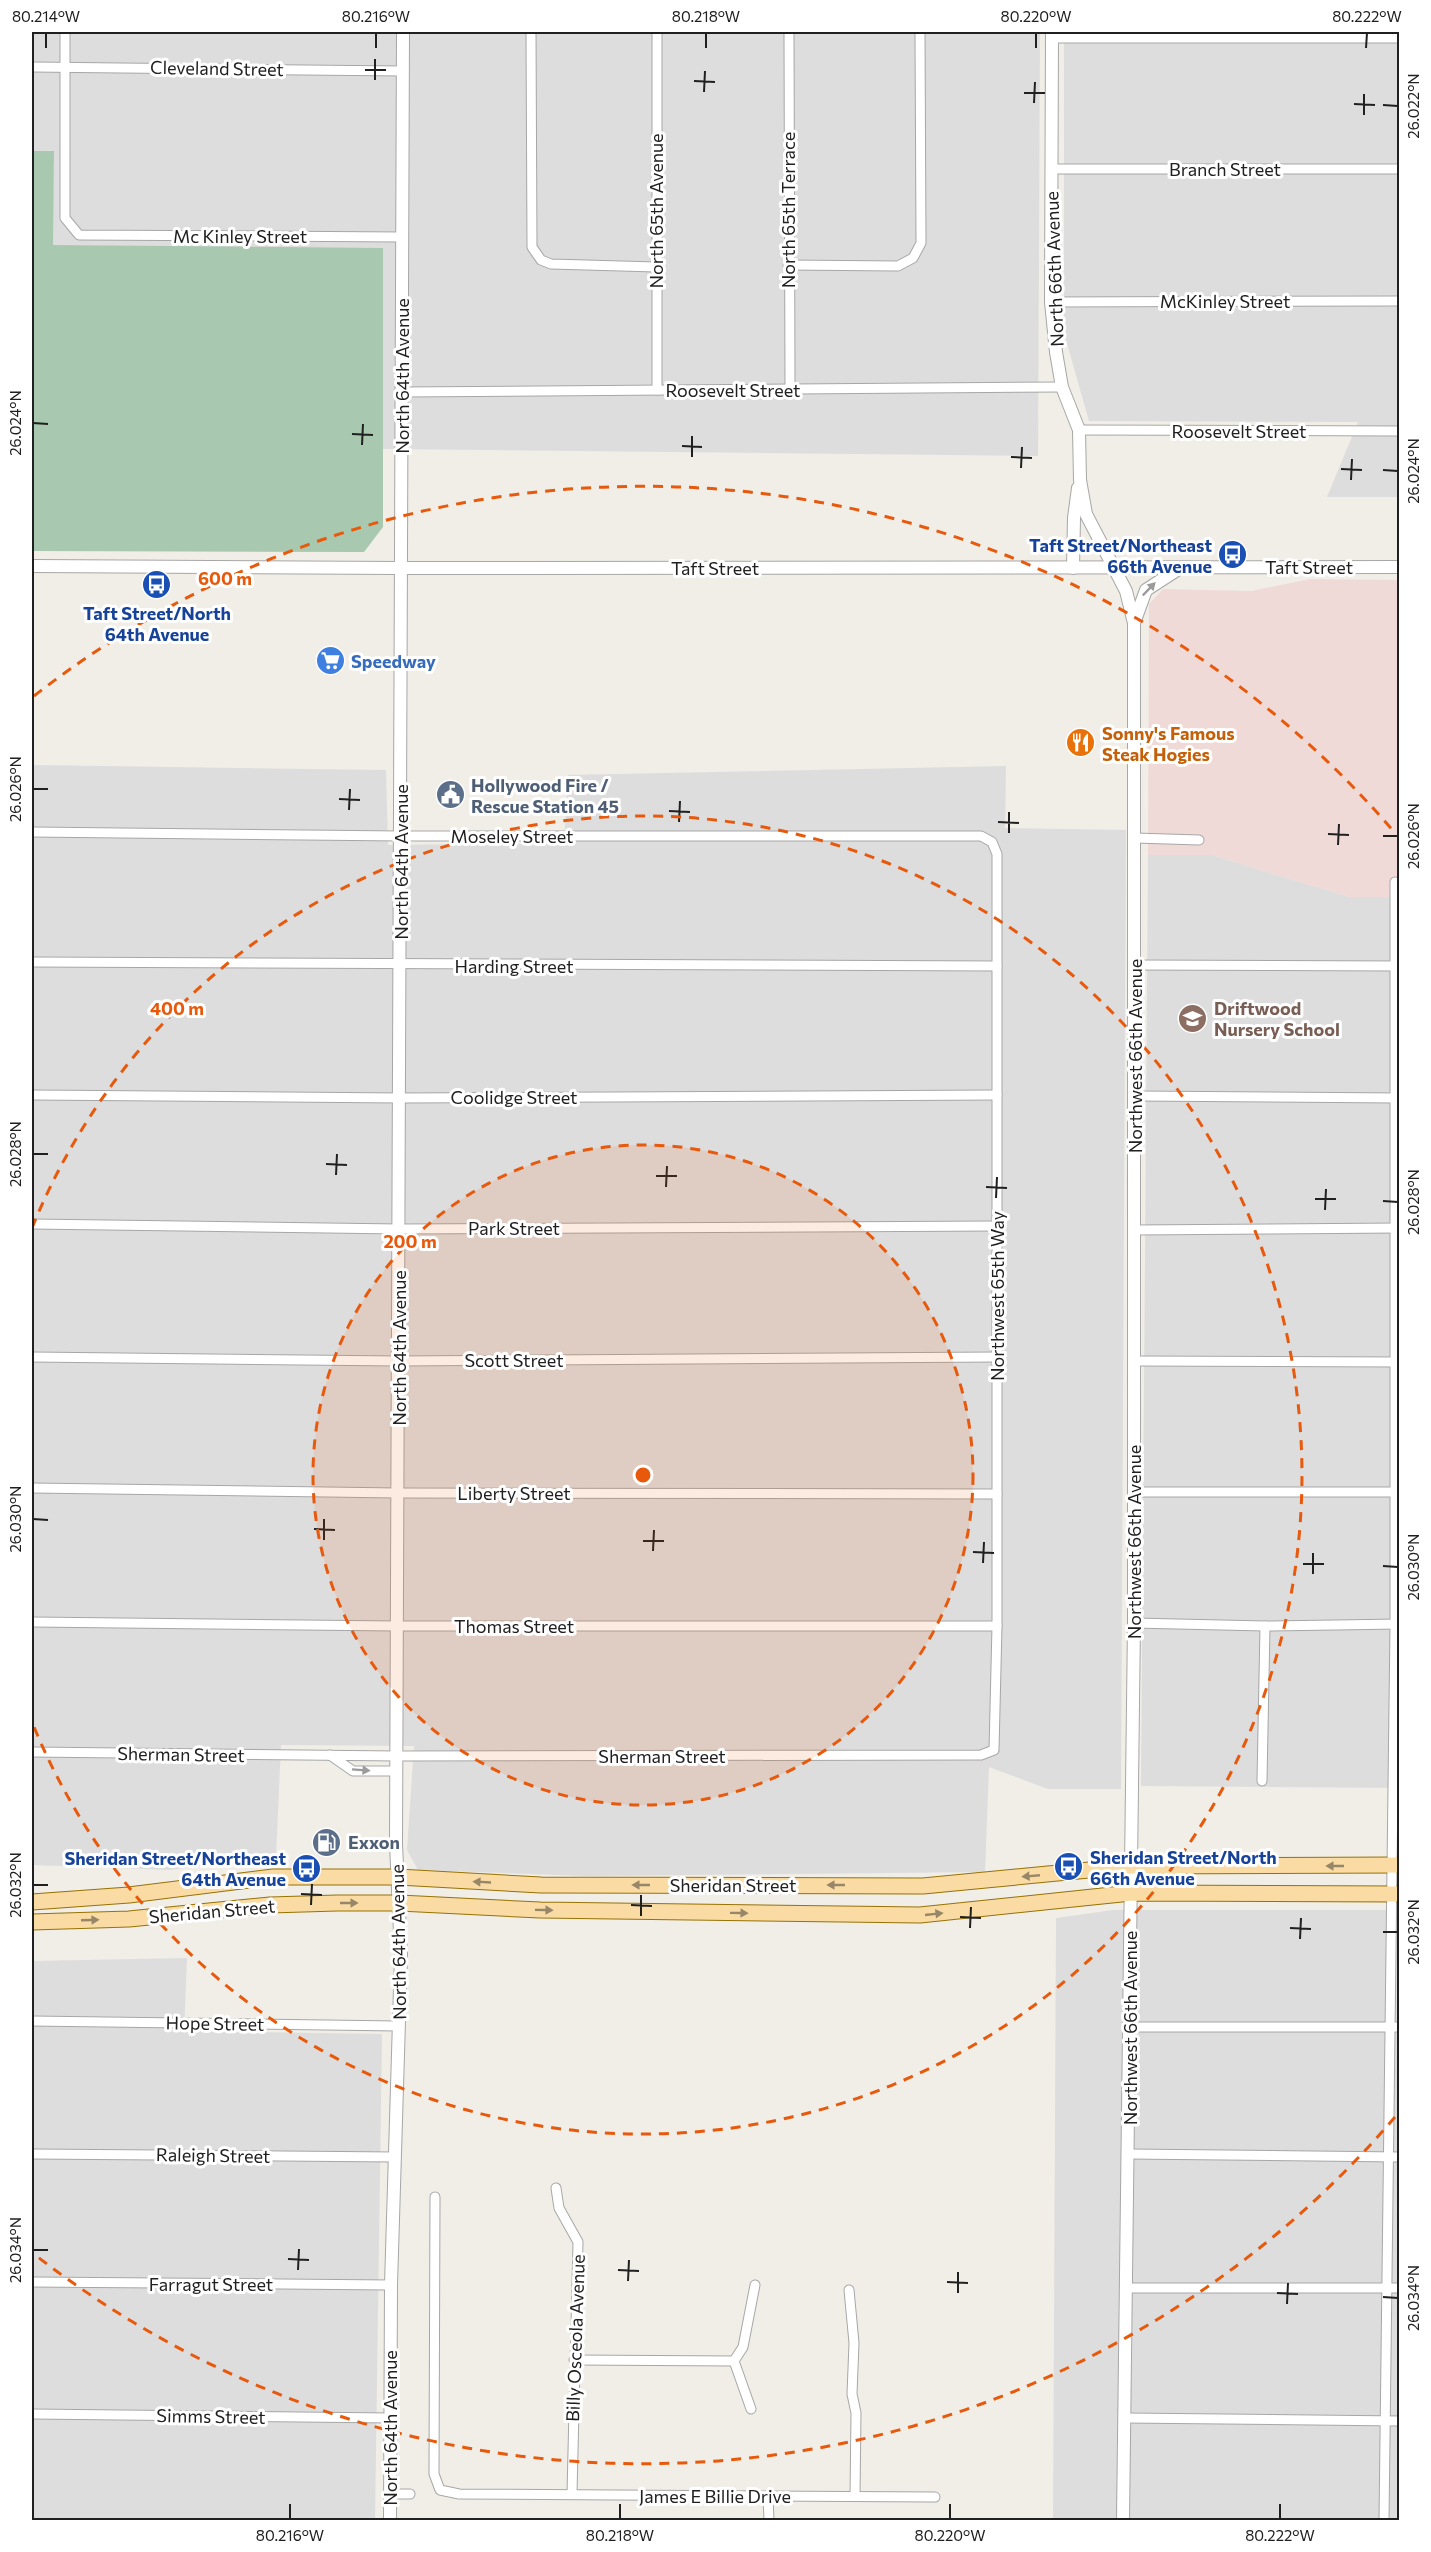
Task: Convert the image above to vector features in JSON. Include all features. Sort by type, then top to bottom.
[{"type":"main road","name":"Sheridan Street","points":[[32,1902],[129,1894],[273,1877],[398,1877],[541,1885],[923,1886],[1131,1866],[1397,1865]]},
{"type":"main road","name":"Sheridan Street","points":[[32,1922],[129,1919],[270,1905],[399,1903],[540,1911],[920,1915],[1131,1893],[1396,1894]]},
{"type":"street","points":[[65,32],[65,66]]},
{"type":"street","name":"North 64th Avenue","points":[[390,2520],[391,2285],[399,1903],[397,1626],[403,32]]},
{"type":"street","points":[[531,32],[532,247],[541,260],[552,264],[656,267]]},
{"type":"street","name":"North 65th Avenue","points":[[657,32],[657,390]]},
{"type":"street","name":"North 65th Terrace","points":[[789,32],[790,389]]},
{"type":"street","points":[[788,265],[898,266],[913,258],[921,243],[920,32]]},
{"type":"street","points":[[1052,35],[1400,38]]},
{"type":"street","name":"North 66th Avenue","points":[[1052,35],[1051,302],[1062,387],[1078,430],[1080,480],[1086,514],[1115,568]]},
{"type":"street","name":"Mc Kinley Street","points":[[65,66],[65,218],[79,235],[401,237]]},
{"type":"street","name":"Cleveland Street","points":[[32,67],[403,70]]},
{"type":"street","name":"Branch Street","points":[[1051,169],[1400,170]]},
{"type":"street","name":"McKinley Street","points":[[1051,302],[1400,301]]},
{"type":"street","name":"Roosevelt Street","points":[[403,392],[1062,387]]},
{"type":"street","name":"Roosevelt Street","points":[[1078,430],[1400,431]]},
{"type":"street","points":[[1073,568],[1074,518],[1080,480]]},
{"type":"street","name":"Taft Street","points":[[32,566],[1400,567]]},
{"type":"street","points":[[1134,623],[1146,590],[1181,567]]},
{"type":"street","name":"Northwest 66th Avenue","points":[[1115,568],[1126,591],[1134,623],[1135,838],[1134,1623],[1128,2288],[1123,2520]]},
{"type":"street","name":"Moseley Street","points":[[32,831],[401,836],[981,836],[992,842]]},
{"type":"street","points":[[1135,838],[1199,840]]},
{"type":"street","name":"Northwest 65th Way","points":[[992,842],[997,854],[997,1626],[993,1750]]},
{"type":"street","points":[[1384,2520],[1389,2157],[1396,2027],[1398,1492],[1395,882]]},
{"type":"street","name":"Harding Street","points":[[32,962],[400,966],[997,966]]},
{"type":"street","points":[[1135,965],[1397,966]]},
{"type":"street","name":"Coolidge Street","points":[[32,1095],[400,1098],[997,1095]]},
{"type":"street","points":[[1135,1096],[1397,1098]]},
{"type":"street","name":"Park Street","points":[[32,1224],[399,1229],[997,1226]]},
{"type":"street","points":[[1134,1230],[1397,1228]]},
{"type":"street","name":"Scott Street","points":[[32,1357],[399,1361],[996,1358]]},
{"type":"street","points":[[1135,1361],[1397,1362]]},
{"type":"street","name":"Liberty Street","points":[[32,1488],[996,1494]]},
{"type":"street","points":[[1134,1492],[1398,1492]]},
{"type":"street","name":"Thomas Street","points":[[32,1623],[397,1626],[997,1626]]},
{"type":"street","points":[[1134,1623],[1264,1626],[1397,1624]]},
{"type":"street","points":[[1262,1781],[1264,1626]]},
{"type":"street","name":"Sherman Street","points":[[32,1752],[397,1756],[981,1755],[993,1750]]},
{"type":"street","points":[[330,1755],[353,1771],[397,1771]]},
{"type":"street","name":"Hope Street","points":[[32,2020],[398,2026]]},
{"type":"street","points":[[1130,2027],[1396,2027]]},
{"type":"street","name":"Raleigh Street","points":[[32,2154],[395,2157]]},
{"type":"street","points":[[1129,2154],[1400,2157]]},
{"type":"street","name":"Billy Osceola Avenue","points":[[556,2188],[559,2208],[578,2242],[572,2494]]},
{"type":"street","name":"James E Billie Drive","points":[[435,2197],[434,2474],[440,2490],[459,2494],[935,2497]]},
{"type":"street","name":"Farragut Street","points":[[32,2282],[391,2285]]},
{"type":"street","points":[[734,2361],[743,2347],[755,2285]]},
{"type":"street","points":[[1128,2288],[1400,2288]]},
{"type":"street","points":[[849,2290],[854,2343],[852,2394],[856,2413],[855,2496]]},
{"type":"street","points":[[574,2360],[734,2361]]},
{"type":"street","points":[[734,2361],[751,2409]]},
{"type":"street","name":"Simms Street","points":[[32,2414],[391,2418]]},
{"type":"street","points":[[1126,2418],[1400,2421]]},
{"type":"street","points":[[391,2494],[410,2494]]},
{"type":"street","points":[[768,2497],[769,2520]]},
{"type":"shaded area","points":[[32,32],[1040,32],[1038,456],[383,449],[382,249],[52,245],[54,152],[32,151]]},
{"type":"shaded area","points":[[1064,32],[1399,32],[1399,497],[1327,497],[1358,422],[1089,421],[1064,333]]},
{"type":"shaded area","points":[[1310,579],[1399,580],[1399,897],[1350,897],[1212,855],[1148,855],[1149,604],[1163,589],[1251,591]]},
{"type":"shaded area","points":[[32,765],[386,770],[388,845],[564,843],[568,775],[1006,766],[1005,828],[1126,830],[1121,1789],[1048,1789],[989,1767],[985,1872],[587,1876],[418,1870],[407,1850],[414,1746],[281,1745],[276,1856],[170,1870],[32,1865]]},
{"type":"shaded area","points":[[1148,855],[1212,855],[1350,897],[1399,897],[1399,1788],[1141,1786]]},
{"type":"shaded area","points":[[1113,1910],[1399,1910],[1399,2520],[1053,2520],[1056,1918]]},
{"type":"shaded area","points":[[187,1958],[184,2031],[382,2034],[375,2520],[32,2520],[32,1961]]},
{"type":"green space","points":[[32,151],[54,151],[53,245],[383,248],[383,527],[364,552],[32,551]]},
{"type":"place","name":"Taft Street/Northeast 66th Avenue","points":[[1233,555]]},
{"type":"place","name":"Taft Street/North 64th Avenue","points":[[157,584]]},
{"type":"place","name":"Speedway","points":[[330,661]]},
{"type":"place","name":"Sonny's Famous Steak Hogies","points":[[1081,743]]},
{"type":"place","name":"Hollywood Fire / Rescue Station 45","points":[[450,795]]},
{"type":"place","name":"Driftwood Nursery School","points":[[1193,1018]]},
{"type":"place","name":"Exxon","points":[[327,1842]]},
{"type":"place","name":"Sheridan Street/North 66th Avenue","points":[[1069,1867]]},
{"type":"place","name":"Sheridan Street/Northeast 64th Avenue","points":[[307,1868]]}]
